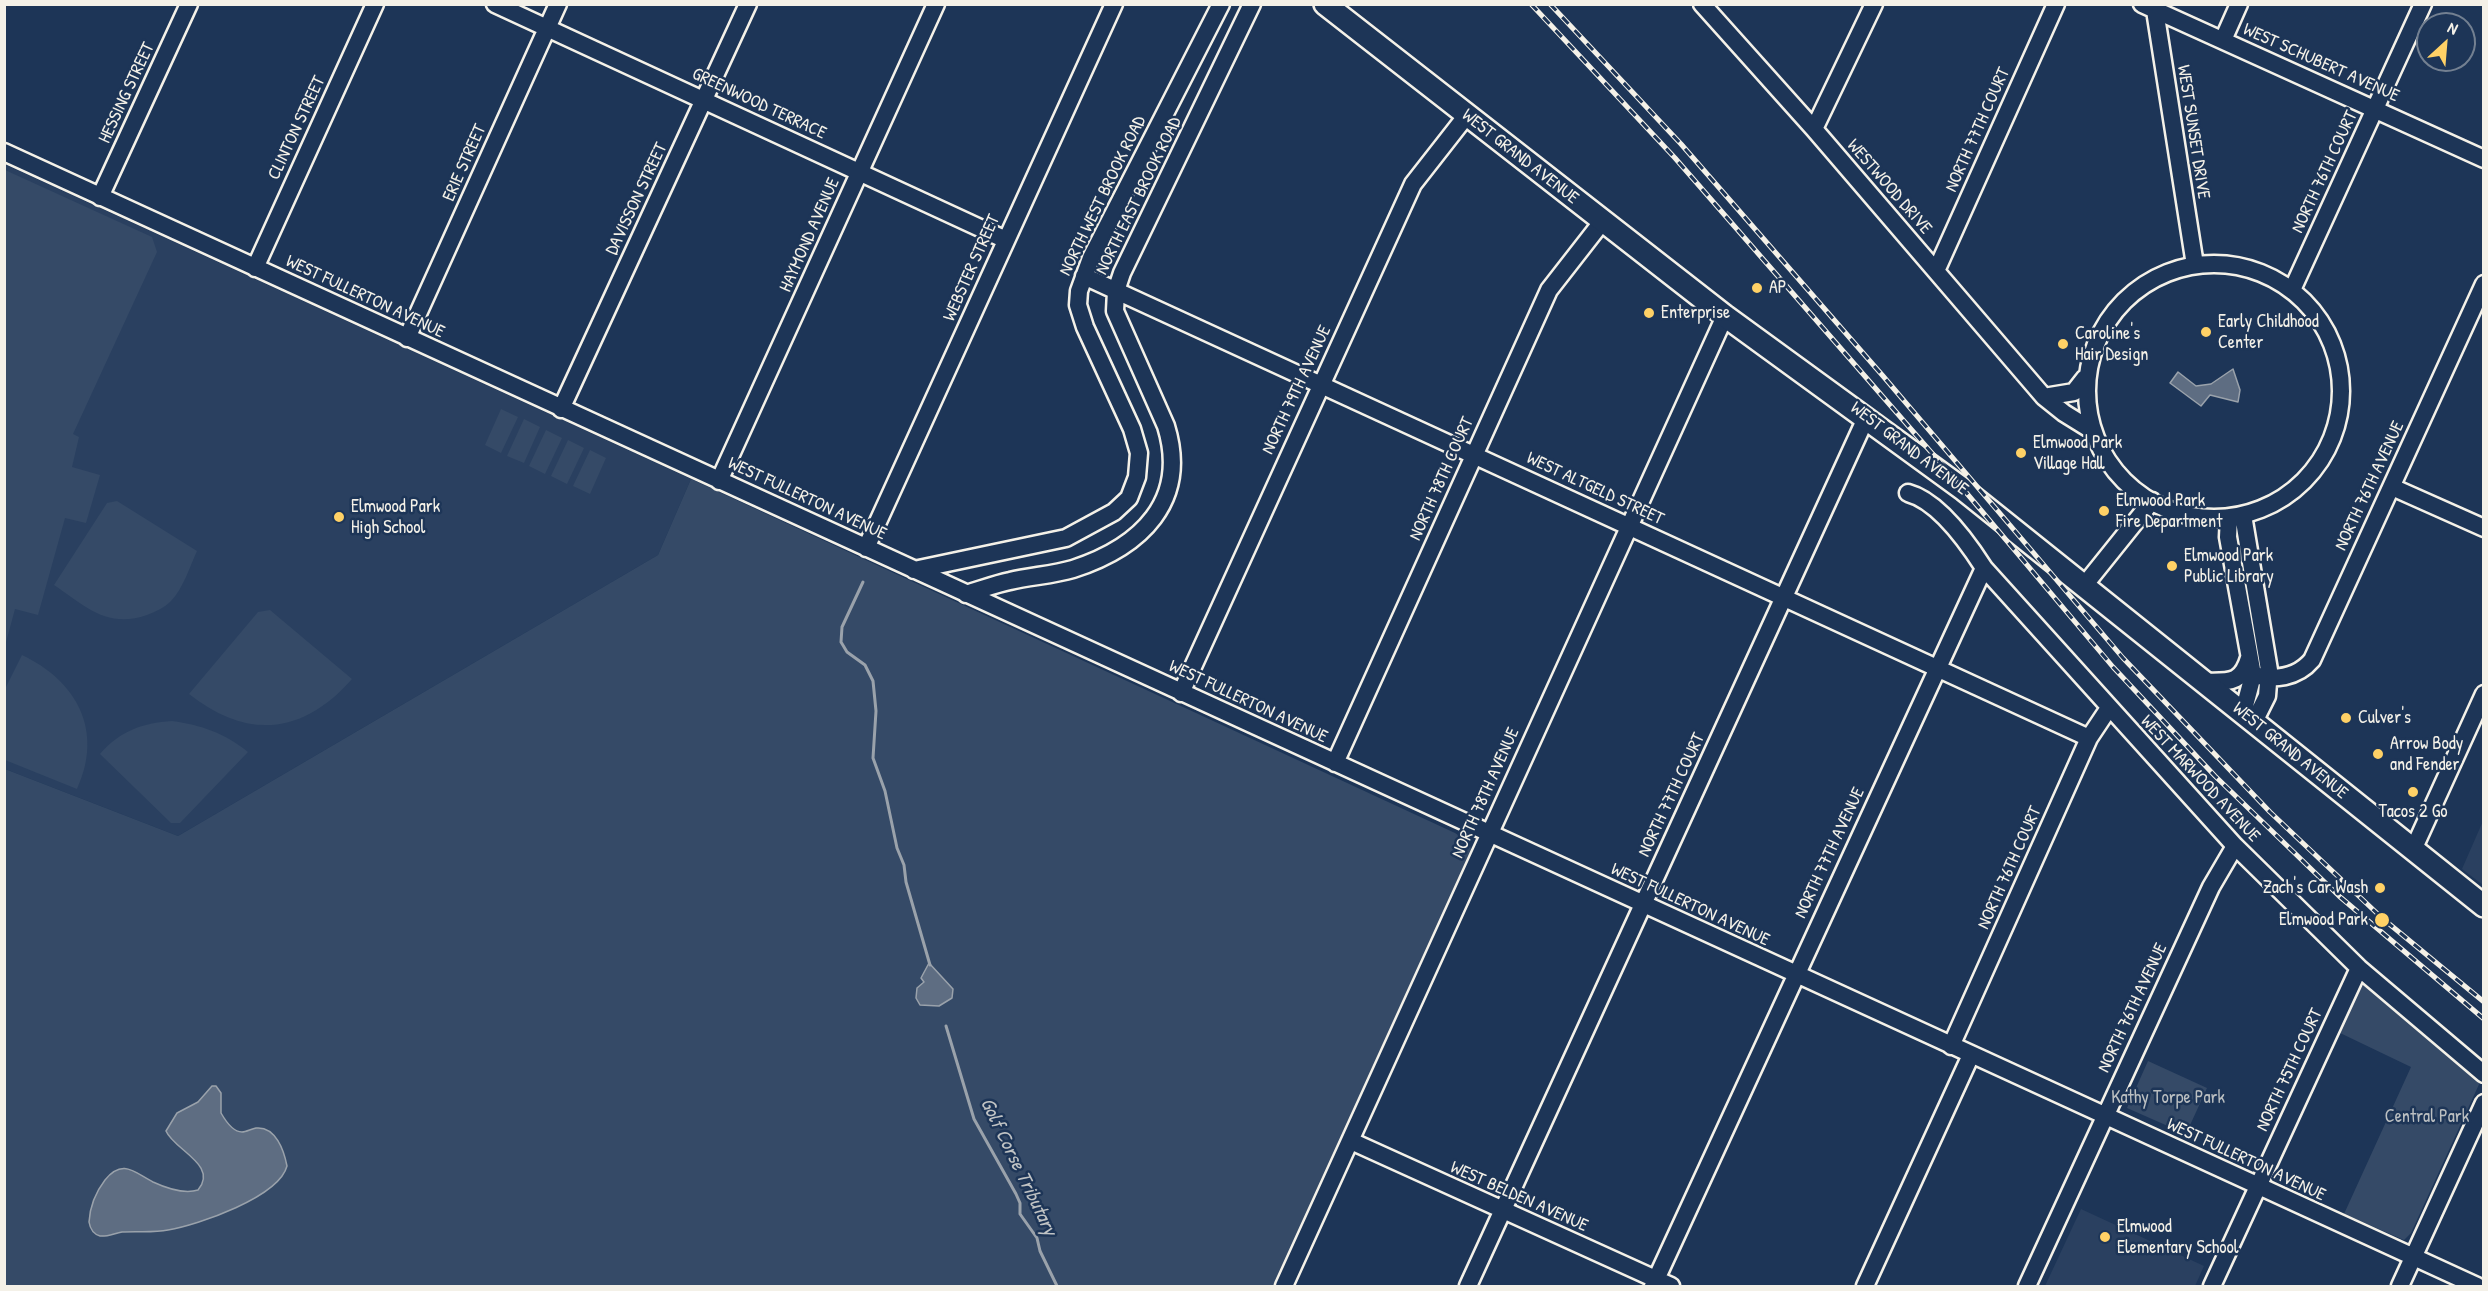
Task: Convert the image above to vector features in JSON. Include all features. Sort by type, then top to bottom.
[{"type":"main road","name":"WEST GRAND AVENUE","points":[[1325,4],[1725,316],[1964,490],[2484,906]]},
{"type":"street","name":"HESSING STREET","points":[[100,197],[189,4]]},
{"type":"street","name":"CLINTON STREET","points":[[255,268],[375,4]]},
{"type":"street","name":"GREENWOOD TERRACE","points":[[495,4],[1006,240]]},
{"type":"street","name":"ERIE STREET","points":[[406,338],[558,4]]},
{"type":"street","name":"DAVISSON STREET","points":[[561,409],[747,4]]},
{"type":"street","name":"HAYMOND AVENUE","points":[[719,481],[936,4]]},
{"type":"street","name":"WEBSTER STREET","points":[[866,548],[1114,4]]},
{"type":"street","name":"NORTH WEST BROOK ROAD","points":[[914,570],[1066,538],[1114,512],[1129,498],[1137,477],[1139,453],[1132,429],[1085,327],[1078,305],[1079,291],[1091,258],[1221,4]]},
{"type":"street","name":"NORTH EAST BROOK ROAD","points":[[966,594],[1010,581],[1071,569],[1094,561],[1138,534],[1156,517],[1169,485],[1173,464],[1172,446],[1166,426],[1115,311],[1116,291],[1122,273],[1252,4]]},
{"type":"street","name":"WESTWOOD DRIVE","points":[[1702,4],[1814,129],[2044,397],[2093,431]]},
{"type":"street","points":[[1814,129],[1874,4]]},
{"type":"street","name":"NORTH 77TH COURT","points":[[1936,271],[2056,4]]},
{"type":"street","points":[[2223,40],[2239,4]]},
{"type":"street","name":"NORTH 76TH COURT","points":[[2292,290],[2423,4]]},
{"type":"street","name":"WEST SCHUBERT AVENUE","points":[[2150,6],[2484,159]]},
{"type":"street","name":"WEST SUNSET DRIVE","points":[[2150,6],[2194,265]]},
{"type":"street","name":"NORTH 79TH AVENUE","points":[[1181,693],[1413,184],[1467,115]]},
{"type":"street","name":"WEST FULLERTON AVENUE","points":[[4,152],[2477,1287]]},
{"type":"street","name":"NORTH 78TH COURT","points":[[1335,763],[1550,290],[1602,222]]},
{"type":"street","points":[[2044,397],[2074,392],[2085,378],[2100,334],[2112,314],[2127,298],[2155,278],[2175,269],[2194,265],[2222,264],[2242,267],[2266,275],[2292,290],[2317,316],[2334,348],[2342,384],[2339,418],[2324,455],[2306,479],[2291,493],[2274,503],[2236,516],[2208,518],[2184,514],[2152,501],[2132,487],[2115,470],[2093,431],[2085,378]]},
{"type":"street","name":"WEST ALTGELD STREET","points":[[1084,276],[2089,738]]},
{"type":"street","name":"NORTH 76TH AVENUE","points":[[2270,679],[2289,675],[2308,665],[2312,660],[2484,284]]},
{"type":"street","name":"NORTH 78TH AVENUE","points":[[1284,1287],[1725,316]]},
{"type":"street","name":"NORTH 77TH COURT","points":[[1468,1287],[1866,418]]},
{"type":"street","points":[[2392,487],[2484,528]]},
{"type":"street","name":"WEST MARWOOD AVENUE","points":[[1908,493],[1928,503],[1954,527],[1984,568],[2235,846],[2358,968],[2484,1074]]},
{"type":"street","points":[[2083,587],[2152,501]]},
{"type":"street","points":[[2236,516],[2228,537],[2253,675],[2249,718]]},
{"type":"street","points":[[2236,516],[2270,679],[2267,696],[2249,718]]},
{"type":"street","name":"NORTH 77TH AVENUE","points":[[1661,1284],[1796,975],[1984,568]]},
{"type":"street","points":[[2204,682],[2224,682],[2238,678],[2244,673],[2249,658]]},
{"type":"street","points":[[2253,675],[2270,679]]},
{"type":"street","points":[[2413,850],[2484,694]]},
{"type":"street","name":"NORTH 76TH COURT","points":[[1951,1046],[2089,738],[2109,708]]},
{"type":"street","name":"NORTH 76TH AVENUE","points":[[2027,1287],[2219,870],[2235,846]]},
{"type":"street","name":"NORTH 75TH COURT","points":[[2212,1287],[2358,968]]},
{"type":"street","points":[[1865,1287],[1971,1055]]},
{"type":"street","points":[[2400,1287],[2484,1103]]},
{"type":"street","name":"WEST BELDEN AVENUE","points":[[1351,1142],[1661,1284]]},
{"type":"shaded area","name":"Elmwood Park High School","points":[[4,164],[691,479],[658,555],[178,836],[5,769]]},
{"type":"shaded area","points":[[2233,369],[2240,390],[2238,402],[2210,395],[2201,406],[2170,383],[2178,372],[2196,386],[2211,384]]},
{"type":"shaded area","points":[[2483,821],[2483,885],[2462,869]]},
{"type":"shaded area","points":[[929,963],[953,989],[952,998],[939,1006],[920,1005],[916,998],[917,988],[924,982],[921,978]]},
{"type":"shaded area","points":[[212,1086],[216,1086],[221,1093],[221,1113],[232,1128],[242,1132],[263,1128],[274,1135],[284,1153],[287,1166],[281,1177],[254,1199],[198,1222],[162,1231],[122,1232],[103,1236],[95,1234],[89,1222],[94,1200],[105,1180],[111,1173],[118,1170],[129,1169],[153,1182],[176,1190],[198,1190],[203,1181],[203,1173],[199,1165],[166,1131],[177,1113],[198,1102]]},
{"type":"shaded area","name":"Elmwood Elementary School","points":[[2081,1209],[2204,1266],[2195,1286],[2045,1286]]},
{"type":"green space","points":[[5,170],[152,237],[157,252],[73,434],[79,437],[72,467],[100,475],[86,523],[65,518],[38,615],[15,609],[5,646]]},
{"type":"green space","points":[[501,409],[518,417],[501,453],[485,445]]},
{"type":"green space","points":[[524,419],[540,427],[524,463],[507,456]]},
{"type":"green space","points":[[546,430],[562,438],[545,474],[529,466]]},
{"type":"green space","points":[[568,440],[584,448],[567,484],[551,476]]},
{"type":"green space","points":[[590,450],[606,458],[590,494],[573,486]]},
{"type":"green space","points":[[691,479],[1455,833],[1469,842],[1472,852],[1464,874],[1275,1286],[5,1286],[5,769],[178,836],[658,555]]},
{"type":"green space","points":[[117,501],[197,551],[183,584],[171,601],[156,611],[133,619],[108,617],[97,613],[54,585],[107,503]]},
{"type":"green space","points":[[270,610],[352,679],[333,698],[314,711],[294,720],[274,725],[253,724],[232,719],[211,709],[189,694],[258,612]]},
{"type":"green space","points":[[22,655],[58,679],[71,694],[80,710],[86,728],[88,747],[85,768],[77,789],[5,760],[5,689]]},
{"type":"green space","points":[[172,721],[212,731],[248,752],[180,823],[171,823],[100,754],[115,739],[132,730],[141,726]]},
{"type":"green space","name":"Central Park","points":[[2368,984],[2481,1080],[2411,1233],[2404,1240],[2344,1214],[2411,1067],[2338,1032],[2357,990],[2360,986]]},
{"type":"green space","name":"Kathy Torpe Park","points":[[2148,1061],[2207,1088],[2186,1134],[2127,1108]]},
{"type":"waterway","points":[[863,582],[842,627],[841,642],[847,652],[865,665],[873,681],[876,711],[873,758],[885,791],[897,848],[904,865],[906,882],[930,965]]},
{"type":"waterway","name":"Golf Corse Tributary","points":[[946,1026],[974,1119],[1016,1194],[1020,1203],[1020,1214],[1037,1238],[1040,1251],[1057,1286]]},
{"type":"railway","points":[[1531,4],[1675,158],[1964,490],[2113,667],[2215,776],[2339,896],[2484,1019]]},
{"type":"railway","points":[[1550,4],[1681,144],[1883,376],[2123,658],[2270,812],[2382,918],[2484,1002]]},
{"type":"place","name":"AP","points":[[1757,288]]},
{"type":"place","name":"Enterprise","points":[[1649,313]]},
{"type":"place","name":"Early Childhood Center","points":[[2206,332]]},
{"type":"place","name":"Caroline's Hair Design","points":[[2063,344]]},
{"type":"place","name":"Elmwood Park Village Hall","points":[[2021,453]]},
{"type":"place","name":"Elmwood Park Fire Department","points":[[2104,511]]},
{"type":"place","name":"Elmwood Park High School","points":[[339,517]]},
{"type":"place","name":"Elmwood Park Public Library","points":[[2172,566]]},
{"type":"place","name":"Culver's","points":[[2346,718]]},
{"type":"place","name":"Arrow Body and Fender","points":[[2378,754]]},
{"type":"place","name":"Tacos 2 Go","points":[[2413,792]]},
{"type":"place","name":"Zach's Car Wash","points":[[2380,888]]},
{"type":"place","name":"Elmwood Park","points":[[2382,920]]},
{"type":"place","name":"Elmwood Elementary School","points":[[2105,1237]]}]
